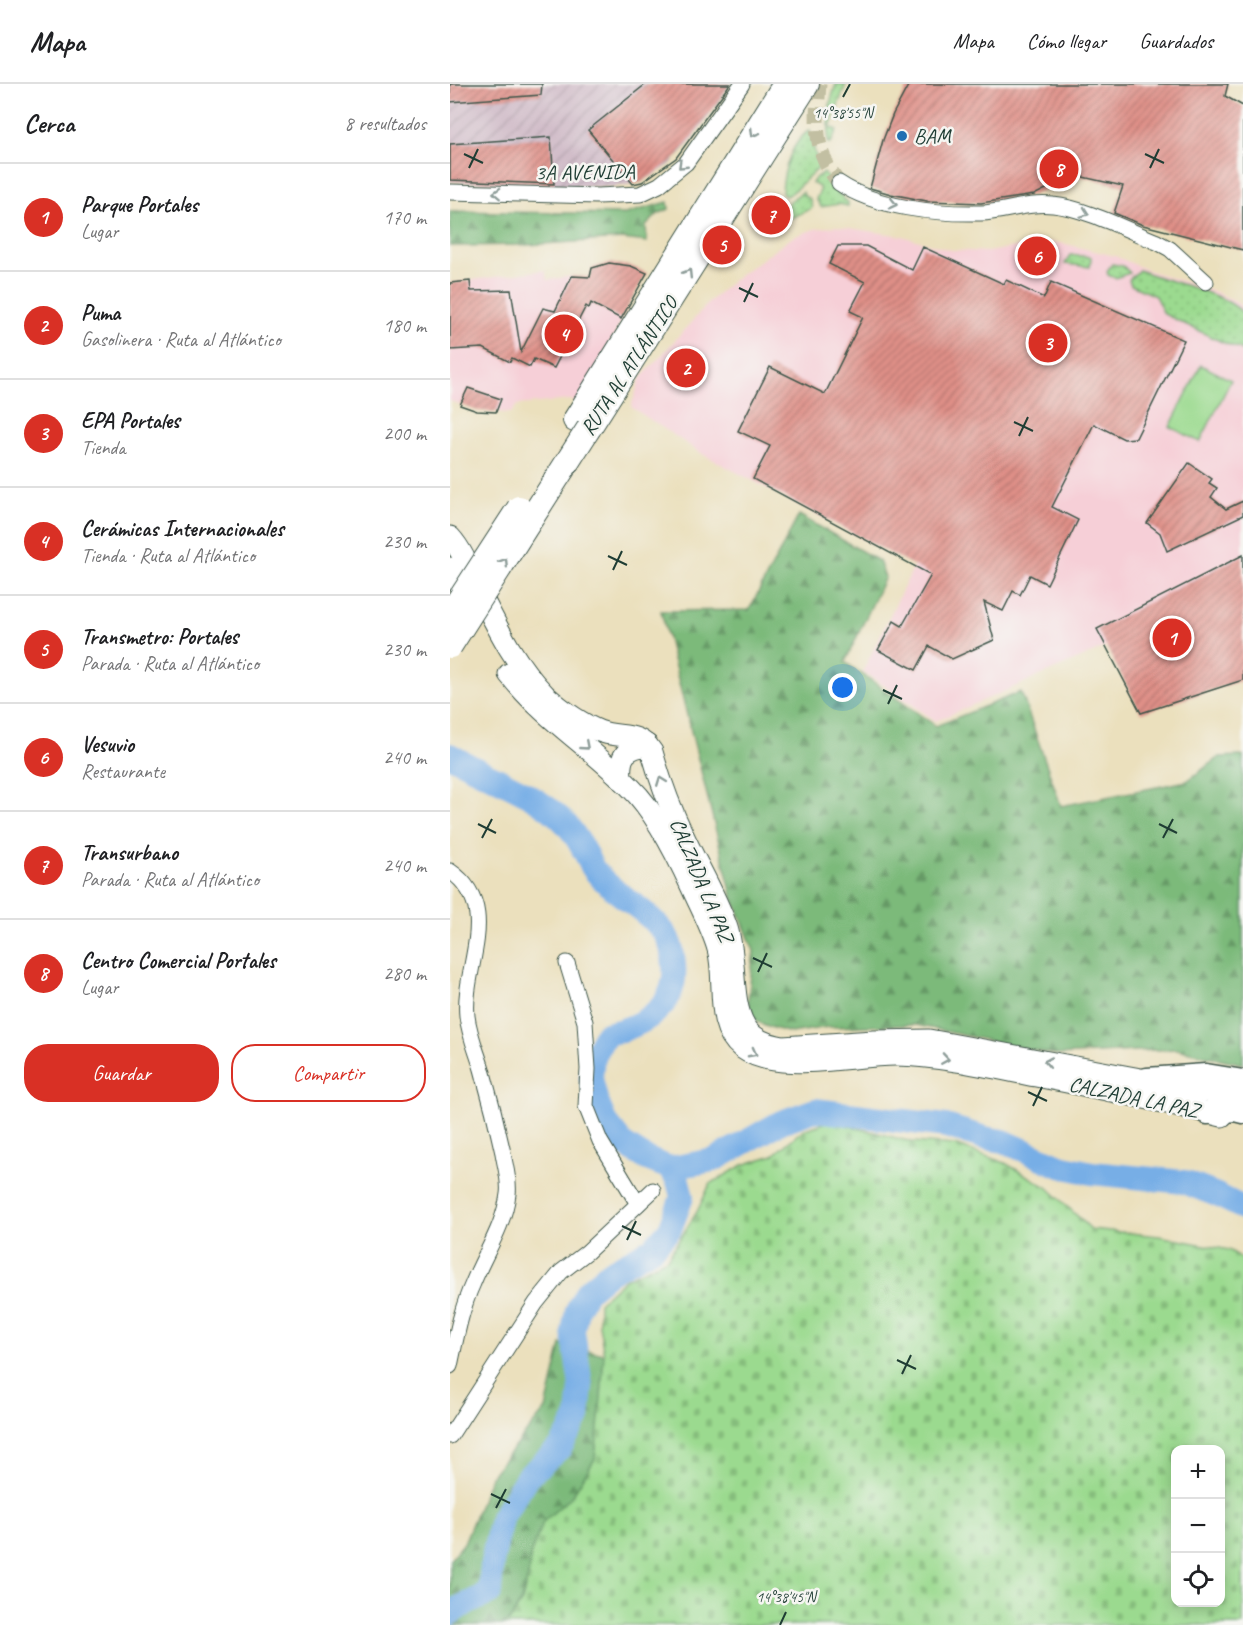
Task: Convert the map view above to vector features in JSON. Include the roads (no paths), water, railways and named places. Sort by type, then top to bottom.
[{"type":"highway","name":"RUTA AL ATLÁNTICO","points":[[450,646],[785,84]]},
{"type":"highway","name":"RUTA AL ATLÁNTICO","points":[[450,614],[582,424],[807,84]]},
{"type":"main road","points":[[450,537],[460,552],[510,652],[542,691],[565,712],[587,726],[602,733],[637,738],[648,745]]},
{"type":"main road","name":"CALZADA LA PAZ","points":[[450,568],[498,656],[527,697],[621,779],[649,810],[691,885],[719,951],[724,1019],[736,1042],[749,1052],[761,1058],[788,1063],[880,1055],[924,1056],[1090,1087],[1207,1113]]},
{"type":"main road","points":[[621,779],[620,761],[624,755],[630,749],[648,745]]},
{"type":"main road","name":"CALZADA LA PAZ","points":[[648,745],[682,835],[726,926],[733,954],[738,1011],[745,1026],[755,1037],[783,1047],[890,1040],[929,1041],[1243,1098]]},
{"type":"main road","points":[[1147,1079],[1206,1075],[1243,1081]]},
{"type":"main road","points":[[1207,1113],[1235,1110],[1241,1119]]},
{"type":"street","name":"3A AVENIDA","points":[[450,192],[598,196],[640,194],[659,185],[686,163],[742,84]]},
{"type":"street","points":[[838,183],[865,197],[921,209],[981,213],[1041,204],[1071,208],[1170,249],[1206,282]]},
{"type":"street","points":[[450,871],[462,880],[472,897],[478,918],[475,952],[467,988],[467,1017],[494,1112],[509,1190],[506,1210],[472,1283],[461,1315],[450,1366]]},
{"type":"street","points":[[567,963],[585,1022],[588,1069],[586,1106],[600,1141],[638,1204]]},
{"type":"street","points":[[450,1436],[536,1303],[561,1272],[652,1190]]},
{"type":"waterway","points":[[450,755],[535,799],[560,818],[574,833],[593,869],[611,887],[647,915],[668,938],[673,956],[674,979],[664,1003],[645,1020],[620,1031],[606,1034],[593,1056],[591,1078],[605,1121],[623,1144],[647,1159],[670,1168],[714,1160],[781,1122],[815,1110],[946,1126],[1003,1141],[1060,1166],[1092,1173],[1184,1182],[1243,1208]]},
{"type":"waterway","points":[[450,1614],[490,1593],[492,1563],[501,1519],[527,1477],[560,1448],[578,1417],[581,1386],[573,1331],[577,1310],[587,1291],[610,1272],[653,1248],[670,1229],[682,1197],[678,1181],[670,1168]]},
{"type":"tunnel","points":[[819,84],[817,124],[820,148],[824,160],[839,183]]},
{"type":"place","name":"BAM","points":[[902,136]]},
{"type":"place","name":"Centro Comercial Portales","points":[[1059,169]]},
{"type":"place","name":"Transurbano","points":[[771,215]]},
{"type":"place","name":"Transmetro: Portales","points":[[722,245]]},
{"type":"place","name":"Vesuvio","points":[[1037,256]]},
{"type":"place","name":"Cerámicas Internacionales","points":[[564,334]]},
{"type":"place","name":"EPA Portales","points":[[1048,343]]},
{"type":"place","name":"Puma","points":[[686,368]]},
{"type":"place","name":"Parque Portales","points":[[1172,638]]}]
